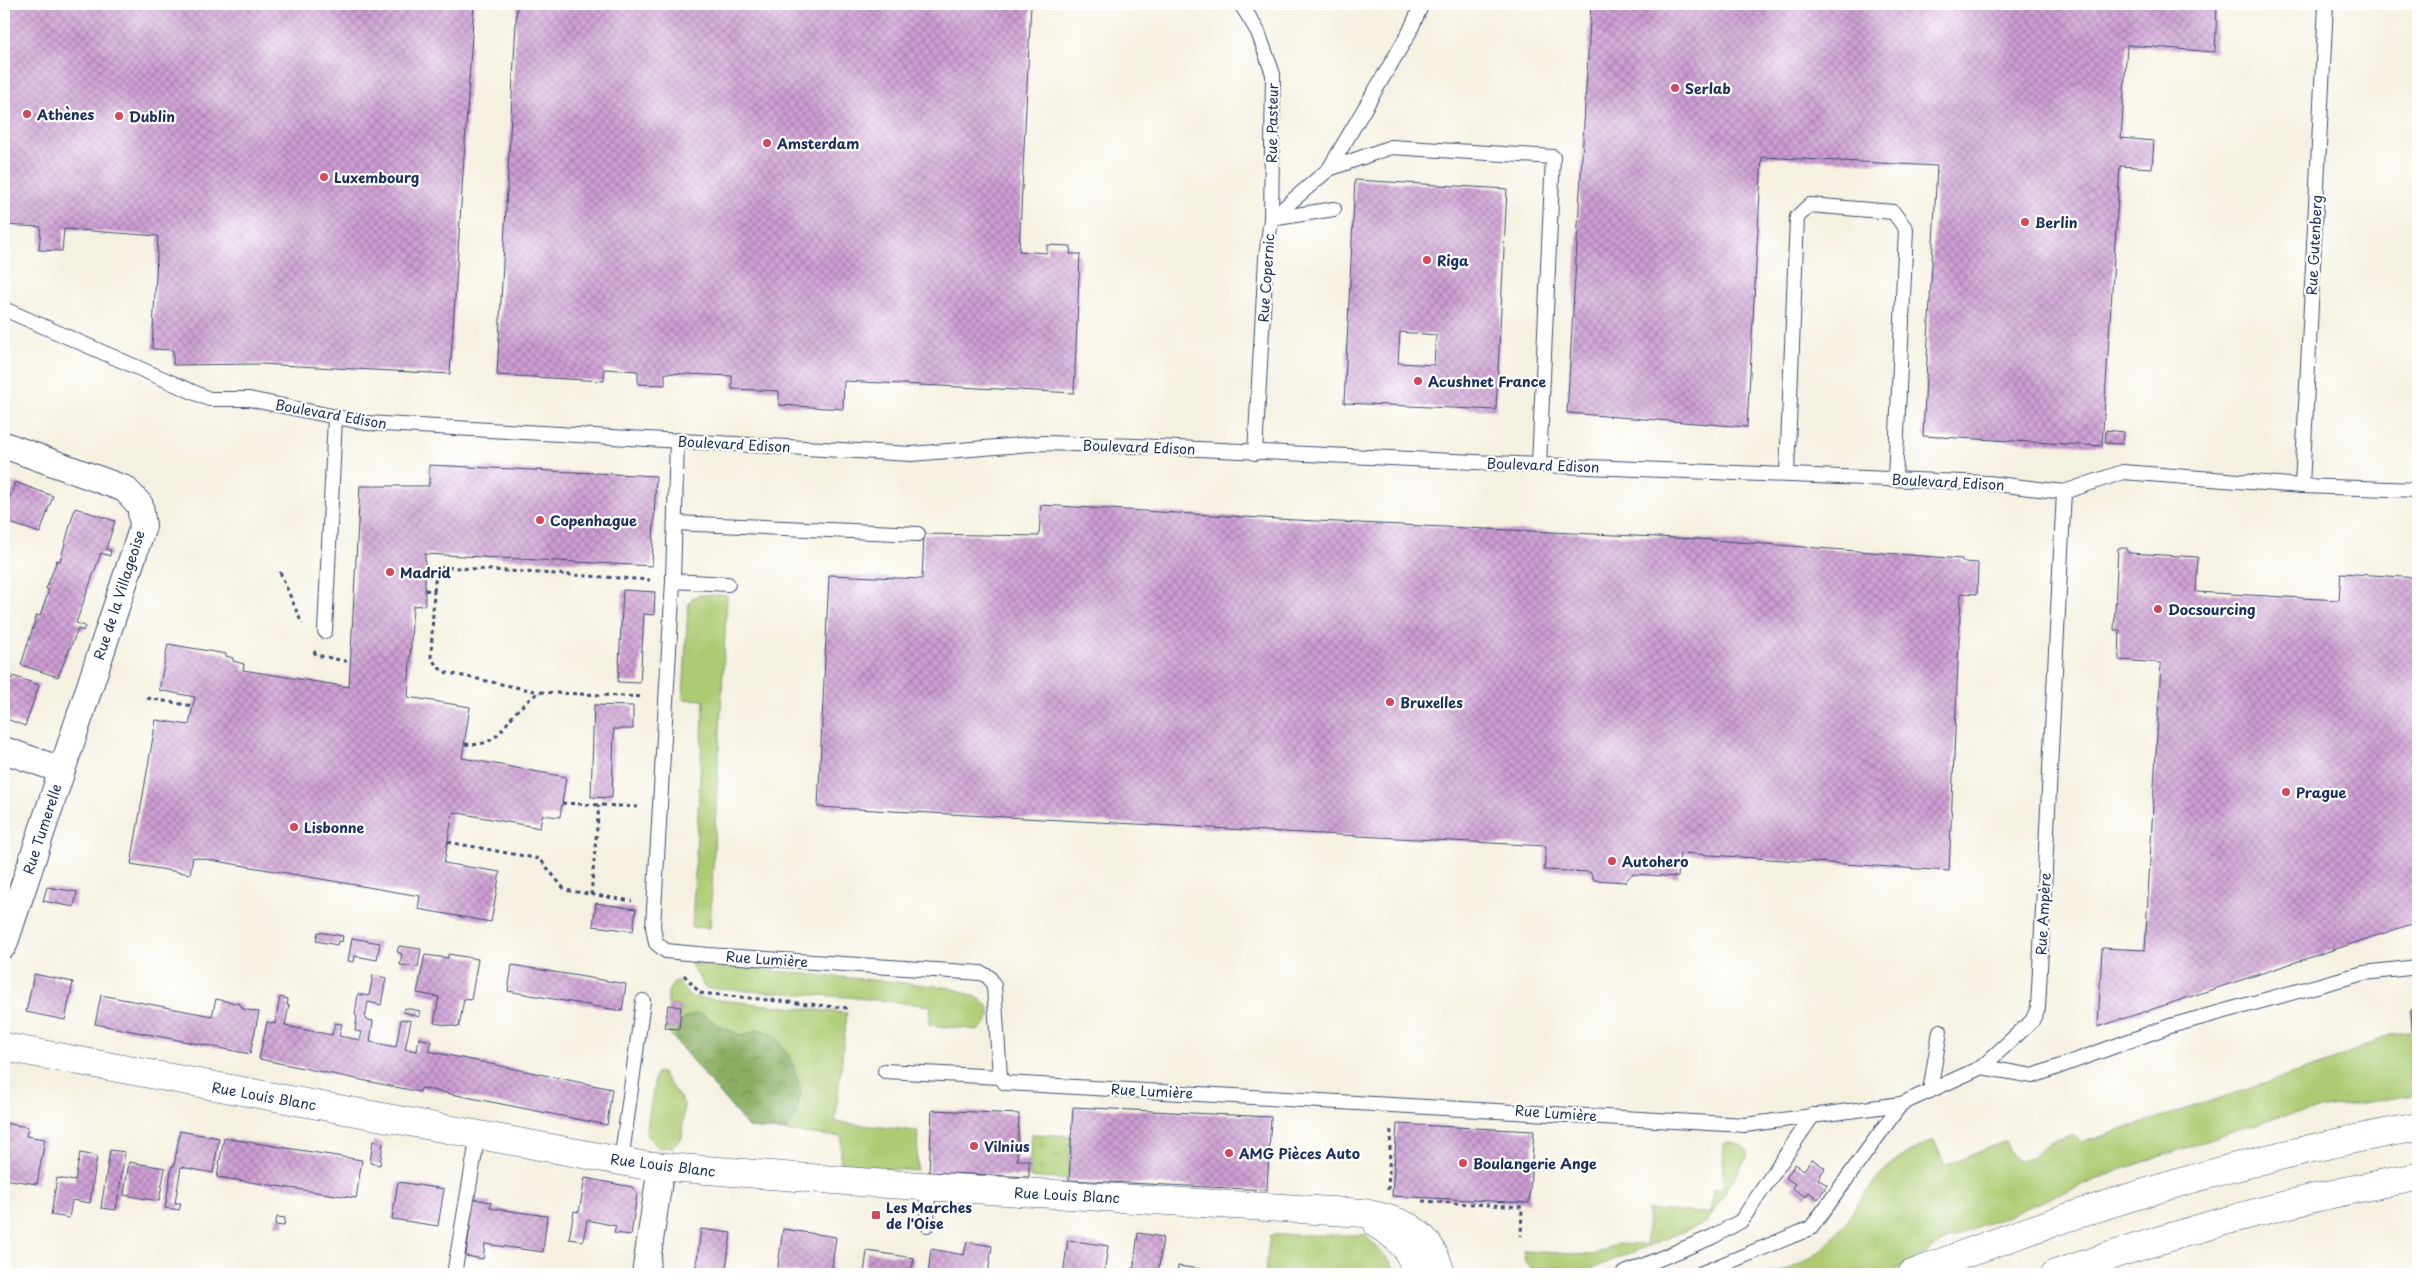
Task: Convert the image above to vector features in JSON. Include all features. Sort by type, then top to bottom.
[{"type":"street","name":"Rue de la Villageoise","points":[[4,445],[114,483],[132,495],[140,505],[143,514],[140,537],[61,770]]},
{"type":"street","name":"Rue Tumerelle","points":[[4,750],[61,770],[4,945]]},
{"type":"street","name":"Rue Louis Blanc","points":[[4,1048],[621,1162],[661,1167],[928,1187],[1332,1209],[1372,1214],[1410,1228],[1432,1247],[1441,1274]]},
{"type":"street","points":[[2313,1147],[2418,1114]]},
{"type":"street","points":[[1912,1274],[2113,1202],[2213,1172],[2313,1147],[2418,1127]]},
{"type":"street","points":[[645,1274],[661,1167]]},
{"type":"street","points":[[2055,1274],[2252,1213],[2418,1177]]},
{"type":"street","name":"Rue Louis Blanc","points":[[1332,1209],[1372,1222],[1396,1238],[1408,1252],[1416,1274]]},
{"type":"lane","name":"Rue Pasteur","points":[[1241,4],[1258,32],[1273,74],[1271,219]]},
{"type":"lane","name":"Rue Copernic","points":[[1256,453],[1266,258],[1271,219],[1328,169],[1409,33],[1422,4]]},
{"type":"lane","name":"Rue Gutenberg","points":[[2302,486],[2326,4]]},
{"type":"lane","points":[[1328,169],[1391,147],[1553,157],[1539,465]]},
{"type":"lane","points":[[1787,474],[1797,217],[1810,205],[1893,212],[1906,229],[1896,479]]},
{"type":"lane","points":[[1271,219],[1334,209]]},
{"type":"lane","name":"Boulevard Edison","points":[[4,309],[209,399],[249,399],[366,423],[911,454],[1044,443],[1136,446],[1256,453],[1988,483],[2064,492]]},
{"type":"lane","points":[[325,631],[335,417]]},
{"type":"lane","points":[[661,947],[653,927],[673,581],[676,440]]},
{"type":"lane","points":[[2064,492],[2123,472],[2302,486],[2418,490]]},
{"type":"lane","name":"Rue Ampère","points":[[1745,1125],[1901,1104],[1982,1067],[2032,1021],[2038,1008],[2064,492]]},
{"type":"lane","points":[[675,523],[918,534]]},
{"type":"lane","points":[[673,581],[728,584]]},
{"type":"lane","name":"Rue Lumière","points":[[661,947],[743,958],[981,973],[989,978],[994,986],[1000,1077],[1005,1083],[1745,1125]]},
{"type":"lane","points":[[1982,1067],[2033,1076],[2170,1026],[2364,973],[2418,967]]},
{"type":"lane","points":[[621,1162],[643,1001]]},
{"type":"lane","points":[[1930,1091],[1940,1031]]},
{"type":"lane","points":[[885,1071],[1000,1077]]},
{"type":"lane","points":[[1700,1274],[1811,1228],[1901,1104]]},
{"type":"lane","points":[[1623,1274],[1712,1237],[1741,1221],[1814,1115]]},
{"type":"lane","points":[[454,1274],[478,1135]]},
{"type":"lane","points":[[927,1225],[928,1187]]},
{"type":"path","points":[[666,698],[539,692],[444,672],[431,657],[434,591],[436,573],[443,568],[673,581]]},
{"type":"path","points":[[425,590],[434,591]]},
{"type":"path","points":[[465,744],[476,746],[489,742],[503,731],[515,714],[539,692]]},
{"type":"path","points":[[147,698],[193,706]]},
{"type":"path","points":[[562,803],[660,808]]},
{"type":"path","points":[[591,895],[599,805]]},
{"type":"path","points":[[448,842],[540,859],[565,890],[655,905]]},
{"type":"path","points":[[661,947],[691,985],[700,993],[847,1008]]},
{"type":"path","points":[[1388,1196],[1391,1124]]},
{"type":"path","points":[[1419,1200],[1522,1207],[1520,1236]]},
{"type":"green space","points":[[699,595],[727,595],[710,928],[692,927],[704,700],[683,699],[688,606],[692,598]]},
{"type":"green space","points":[[690,963],[946,987],[982,1000],[988,1006],[990,1013],[988,1021],[979,1030],[929,1025],[931,1006],[848,997],[705,988]]},
{"type":"green space","points":[[676,980],[690,997],[847,1013],[835,1122],[918,1131],[917,1171],[840,1165],[842,1137],[749,1128],[665,1028],[679,1028],[681,1007],[668,1005],[668,991]]},
{"type":"green space","points":[[701,1013],[720,1026],[742,1036],[758,1029],[775,1035],[792,1062],[801,1091],[795,1118],[786,1131],[749,1128],[675,1040],[682,1021],[689,1016]]},
{"type":"green space","points":[[2418,1031],[2418,1094],[2280,1116],[2120,1170],[1944,1241],[1908,1265],[1883,1274],[1768,1274],[1790,1268],[1808,1260],[1822,1249],[1834,1237],[1866,1192],[1885,1170],[1905,1155],[1934,1140],[1945,1166],[2006,1141],[2009,1151],[2017,1161],[2032,1158],[2045,1145],[2073,1135],[2081,1143],[2331,1062],[2392,1034]]},
{"type":"green space","points":[[657,1072],[662,1073],[684,1104],[682,1138],[672,1147],[659,1148],[646,1135]]},
{"type":"green space","points":[[1031,1134],[1071,1136],[1069,1180],[1029,1177]]},
{"type":"green space","points":[[1724,1143],[1737,1144],[1744,1147],[1747,1157],[1707,1222],[1596,1267],[1579,1270],[1531,1268],[1525,1262],[1523,1251],[1594,1255],[1615,1244],[1646,1245],[1648,1210],[1711,1213],[1713,1189],[1722,1189]]},
{"type":"green space","points":[[1270,1235],[1365,1235],[1391,1262],[1396,1274],[1265,1274]]},
{"type":"building","name":"Luxembourg","points":[[4,4],[474,4],[450,374],[259,364],[173,365],[173,350],[152,349],[158,236],[64,229],[62,251],[39,250],[41,227],[4,225]]},
{"type":"building","name":"Amsterdam","points":[[517,4],[1031,4],[1019,251],[1047,253],[1047,245],[1071,246],[1070,254],[1080,254],[1074,393],[844,381],[843,409],[779,405],[779,391],[732,389],[732,376],[665,373],[665,385],[638,384],[638,371],[604,369],[604,381],[497,375]]},
{"type":"building","name":"Berlin","points":[[1591,4],[2182,4],[2217,6],[2215,52],[2127,45],[2121,138],[2154,141],[2152,168],[2120,166],[2102,446],[1923,436],[1937,166],[1762,157],[1747,427],[1567,413]]},
{"type":"building","name":"Riga","points":[[1355,180],[1507,189],[1496,410],[1344,403]],"holes":[[[1400,332],[1436,335],[1434,365],[1398,363]]]},
{"type":"building","points":[[2106,430],[2124,432],[2123,444],[2105,443]]},
{"type":"building","points":[[429,465],[656,476],[652,566],[425,554],[425,605],[413,606],[408,697],[470,707],[462,758],[566,777],[560,817],[542,815],[540,828],[453,812],[444,863],[500,872],[491,922],[418,909],[420,896],[193,857],[190,874],[131,864],[156,720],[189,725],[195,697],[159,690],[168,644],[226,654],[226,656],[233,658],[233,661],[244,664],[243,670],[349,687],[360,486],[429,486]]},
{"type":"building","points":[[4,479],[9,480],[4,494]]},
{"type":"building","points":[[15,482],[53,496],[40,533],[4,521],[4,514]]},
{"type":"building","name":"Bruxelles","points":[[1041,505],[1295,520],[1699,539],[1962,559],[1962,562],[1978,563],[1977,594],[1961,593],[1949,871],[1680,853],[1678,877],[1632,874],[1625,882],[1594,880],[1590,872],[1544,870],[1546,846],[818,807],[829,575],[922,579],[924,534],[1039,536]]},
{"type":"building","points":[[75,508],[115,521],[106,549],[111,551],[110,556],[101,553],[76,623],[85,626],[83,631],[78,629],[58,677],[21,665],[37,615],[40,616],[49,590],[46,589],[57,560],[60,561]]},
{"type":"building","name":"Prague","points":[[2118,548],[2127,548],[2128,553],[2198,557],[2196,592],[2339,600],[2341,573],[2418,578],[2418,922],[2098,1027],[2102,948],[2145,950],[2161,663],[2119,660],[2120,630],[2114,630]]},
{"type":"building","points":[[623,590],[655,592],[654,615],[644,614],[640,683],[618,682]]},
{"type":"building","points":[[4,676],[12,679],[13,676],[39,685],[25,726],[4,718]]},
{"type":"building","points":[[594,705],[633,706],[633,729],[614,729],[612,798],[591,797]]},
{"type":"building","points":[[47,887],[77,892],[74,907],[43,901]]},
{"type":"building","points":[[596,903],[636,909],[633,931],[593,926]]},
{"type":"building","points":[[318,932],[343,936],[342,942],[338,941],[337,945],[316,941]]},
{"type":"building","points":[[352,938],[380,943],[377,960],[355,956],[354,962],[348,961]]},
{"type":"building","points":[[399,946],[421,949],[418,967],[400,965],[402,954],[397,952]]},
{"type":"building","points":[[448,954],[478,959],[471,1000],[464,999],[459,1027],[434,1023],[439,997],[417,993],[425,955],[448,958]]},
{"type":"building","points":[[512,965],[626,984],[622,1011],[508,991]]},
{"type":"building","points":[[34,974],[73,982],[65,1020],[26,1012]]},
{"type":"building","points":[[373,975],[386,978],[381,1005],[368,1002],[365,1019],[373,1021],[370,1042],[396,1047],[401,1019],[411,1021],[405,1049],[417,1051],[419,1038],[431,1041],[428,1051],[612,1089],[607,1125],[421,1088],[420,1092],[259,1059],[267,1022],[275,1024],[280,997],[288,999],[287,1005],[289,1005],[285,1026],[332,1035],[335,1023],[342,1024],[339,1036],[360,1040],[362,1032],[355,1031],[358,994],[369,996]]},
{"type":"building","points":[[101,995],[212,1016],[216,999],[240,1004],[243,1009],[259,1012],[250,1054],[95,1024]]},
{"type":"building","points":[[668,1005],[681,1007],[679,1029],[665,1028]]},
{"type":"building","points":[[405,1008],[420,1011],[419,1017],[404,1012]]},
{"type":"building","points":[[2418,1009],[2418,1031],[2412,1031],[2411,1010]]},
{"type":"building","points":[[1073,1107],[1271,1117],[1267,1190],[1069,1180]]},
{"type":"building","name":"Vilnius","points":[[932,1110],[1019,1114],[1017,1160],[1029,1160],[1029,1177],[929,1172]]},
{"type":"building","points":[[4,1123],[28,1127],[26,1136],[45,1139],[37,1184],[4,1179]]},
{"type":"building","name":"Boulangerie Ange","points":[[1397,1124],[1534,1131],[1529,1203],[1392,1196]]},
{"type":"building","points":[[180,1131],[219,1138],[213,1173],[181,1167],[175,1203],[181,1203],[179,1210],[165,1208]]},
{"type":"building","points":[[224,1138],[362,1160],[356,1198],[217,1177]]},
{"type":"building","points":[[373,1141],[383,1143],[380,1165],[370,1163]]},
{"type":"building","points":[[110,1150],[125,1152],[116,1210],[101,1208]]},
{"type":"building","points":[[80,1153],[97,1156],[90,1203],[72,1200],[69,1218],[51,1215],[57,1178],[75,1181]]},
{"type":"building","points":[[1812,1159],[1825,1168],[1818,1179],[1827,1185],[1818,1199],[1809,1192],[1806,1197],[1792,1188],[1795,1184],[1786,1178],[1795,1164],[1804,1170]]},
{"type":"building","points":[[129,1162],[165,1168],[159,1201],[124,1195]]},
{"type":"building","points":[[585,1178],[632,1187],[637,1194],[631,1235],[614,1233],[616,1226],[587,1220],[583,1241],[569,1239],[574,1211],[579,1212]]},
{"type":"building","points":[[398,1182],[444,1189],[438,1226],[392,1219]]},
{"type":"building","points":[[474,1199],[491,1202],[490,1208],[547,1216],[543,1252],[485,1244],[483,1259],[466,1256]]},
{"type":"building","points":[[277,1217],[285,1218],[284,1226],[275,1225]]},
{"type":"building","points":[[701,1229],[731,1233],[725,1274],[695,1274]]},
{"type":"building","points":[[783,1229],[836,1237],[831,1274],[777,1272]]},
{"type":"building","points":[[1138,1233],[1163,1237],[1158,1274],[1133,1274]]},
{"type":"building","points":[[1068,1240],[1108,1246],[1104,1274],[1063,1274]]},
{"type":"building","points":[[967,1242],[992,1246],[988,1274],[928,1274],[931,1249],[964,1255]]},
{"type":"building","points":[[867,1251],[914,1258],[911,1274],[864,1274]]},
{"type":"building","points":[[1178,1266],[1231,1273],[1231,1274],[1177,1274]]},
{"type":"place","name":"Serlab","points":[[1675,88]]},
{"type":"place","name":"Athènes","points":[[27,114]]},
{"type":"place","name":"Dublin","points":[[119,116]]},
{"type":"place","name":"Amsterdam","points":[[767,143]]},
{"type":"place","name":"Luxembourg","points":[[324,177]]},
{"type":"place","name":"Berlin","points":[[2025,222]]},
{"type":"place","name":"Riga","points":[[1427,260]]},
{"type":"place","name":"Acushnet France","points":[[1418,381]]},
{"type":"place","name":"Copenhague","points":[[540,520]]},
{"type":"place","name":"Madrid","points":[[390,572]]},
{"type":"place","name":"Docsourcing","points":[[2158,609]]},
{"type":"place","name":"Bruxelles","points":[[1390,702]]},
{"type":"place","name":"Prague","points":[[2286,792]]},
{"type":"place","name":"Lisbonne","points":[[294,827]]},
{"type":"place","name":"Autohero","points":[[1612,861]]},
{"type":"place","name":"Vilnius","points":[[974,1146]]},
{"type":"place","name":"AMG Pièces Auto","points":[[1229,1153]]},
{"type":"place","name":"Boulangerie Ange","points":[[1463,1163]]},
{"type":"place","name":"Les Marches de l'Oise","points":[[876,1215]]}]
